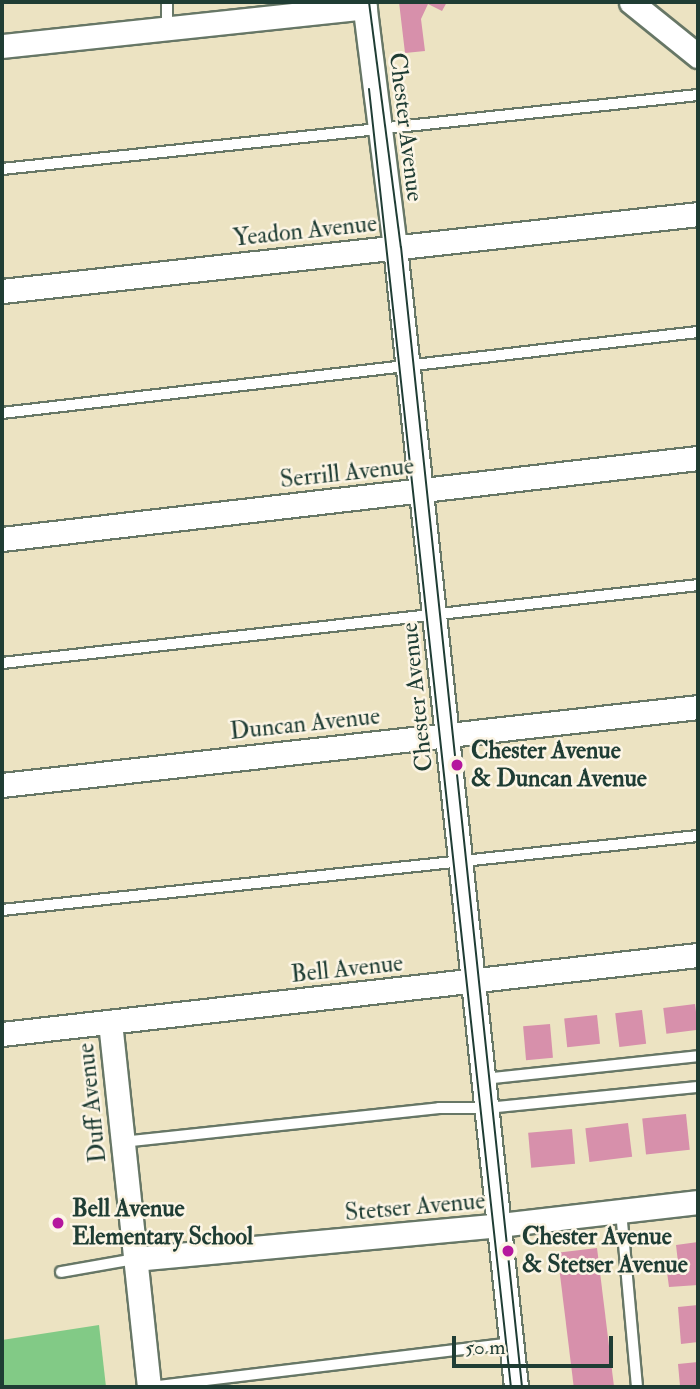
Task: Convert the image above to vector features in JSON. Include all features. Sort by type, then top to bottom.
[{"type":"street","points":[[631,2],[698,56]]},
{"type":"street","points":[[2,46],[365,4]]},
{"type":"street","name":"Chester Avenue","points":[[365,4],[395,247],[516,1387]]},
{"type":"street","name":"Yeadon Avenue","points":[[2,291],[698,214]]},
{"type":"street","name":"Serrill Avenue","points":[[2,538],[698,458]]},
{"type":"street","name":"Duncan Avenue","points":[[2,785],[698,706]]},
{"type":"street","name":"Bell Avenue","points":[[2,1034],[698,955]]},
{"type":"street","name":"Duff Avenue","points":[[110,1022],[149,1387]]},
{"type":"street","name":"Stetser Avenue","points":[[135,1259],[499,1225],[698,1202]]},
{"type":"lane","points":[[167,2],[167,28]]},
{"type":"lane","points":[[2,169],[380,131],[698,95]]},
{"type":"lane","points":[[2,414],[698,332]]},
{"type":"lane","points":[[2,663],[698,585]]},
{"type":"lane","points":[[2,910],[698,835]]},
{"type":"lane","points":[[484,1079],[698,1056]]},
{"type":"lane","points":[[122,1142],[439,1108],[487,1108],[698,1087]]},
{"type":"lane","points":[[621,1211],[637,1387]]},
{"type":"lane","points":[[61,1272],[135,1259]]},
{"type":"lane","points":[[149,1387],[512,1343]]},
{"type":"green space","points":[[99,1325],[106,1387],[2,1387],[2,1340]]},
{"type":"building","points":[[399,2],[447,2],[442,11],[428,4],[421,19],[425,51],[405,53]]},
{"type":"building","points":[[695,1004],[698,1030],[666,1034],[663,1008]]},
{"type":"building","points":[[642,1010],[646,1044],[619,1047],[615,1013]]},
{"type":"building","points":[[597,1015],[600,1044],[567,1047],[564,1018]]},
{"type":"building","points":[[550,1024],[553,1058],[526,1060],[523,1026]]},
{"type":"building","points":[[686,1114],[690,1150],[646,1154],[642,1119]]},
{"type":"building","points":[[628,1123],[632,1157],[589,1162],[585,1128]]},
{"type":"building","points":[[572,1129],[575,1164],[531,1168],[528,1133]]},
{"type":"building","points":[[698,1242],[698,1285],[669,1287],[667,1272],[679,1271],[676,1245]]},
{"type":"building","points":[[597,1248],[614,1387],[574,1387],[557,1253]]},
{"type":"building","points":[[698,1305],[698,1342],[681,1344],[678,1307]]},
{"type":"building","points":[[698,1362],[698,1387],[680,1386],[678,1364]]},
{"type":"tram line","points":[[369,2],[401,247],[522,1387]]},
{"type":"tram line","points":[[369,89],[511,1387]]},
{"type":"place","name":"Chester Avenue & Duncan Avenue","points":[[457,765]]},
{"type":"place","name":"Bell Avenue Elementary School","points":[[58,1223]]},
{"type":"place","name":"Chester Avenue & Stetser Avenue","points":[[508,1251]]}]
